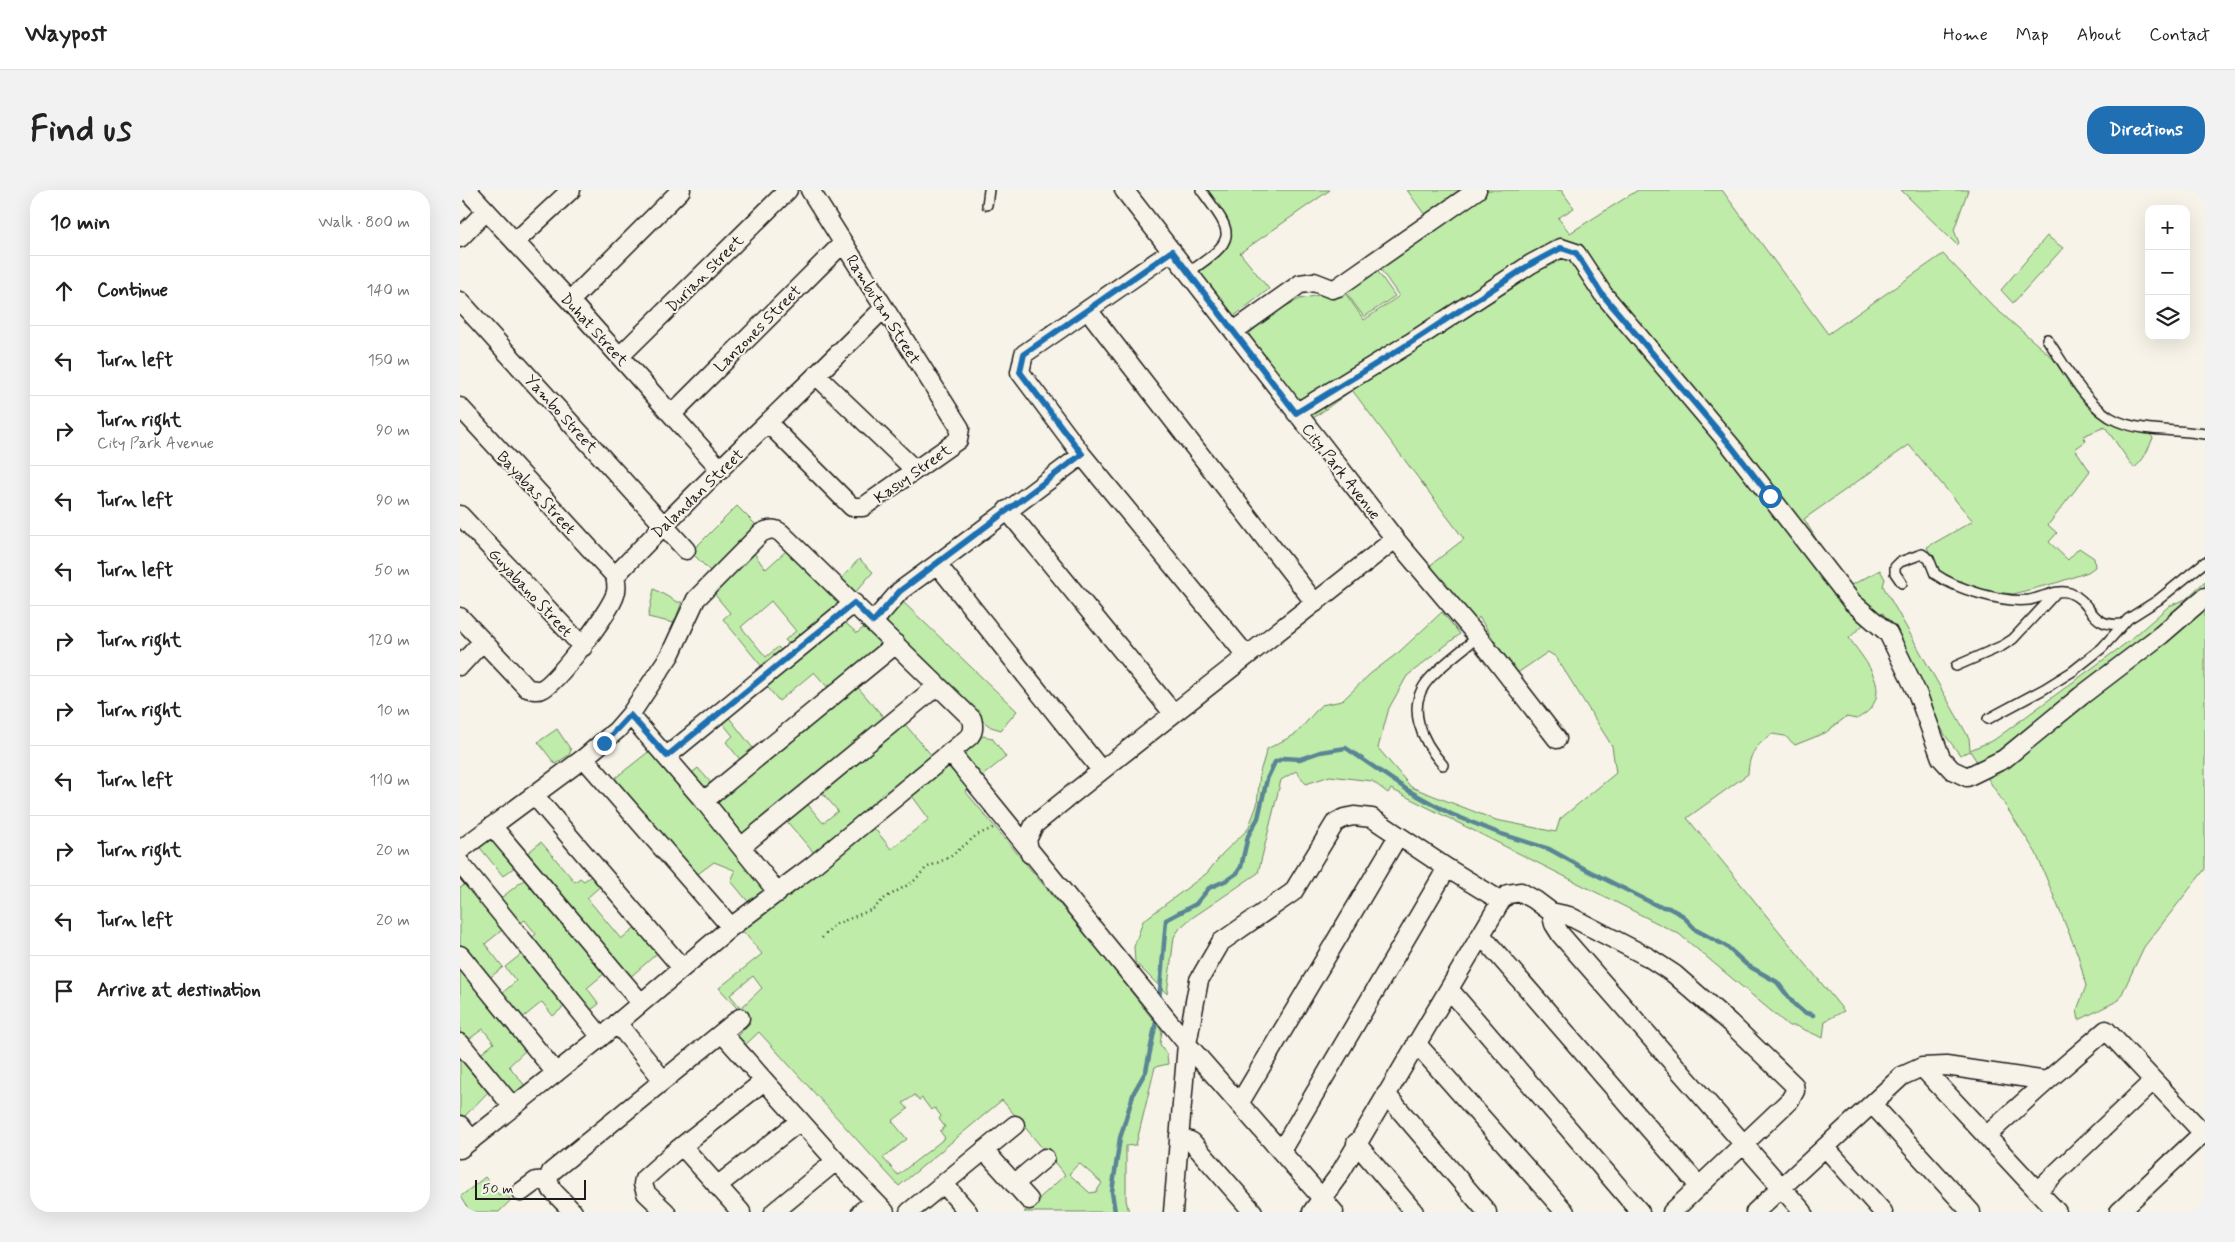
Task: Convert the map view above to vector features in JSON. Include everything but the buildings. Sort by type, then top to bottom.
[{"type":"street","name":"Duhat Street","points":[[467,190],[620,356],[721,470]]},
{"type":"street","points":[[515,242],[572,190]]},
{"type":"street","points":[[570,301],[681,190]]},
{"type":"street","name":"Durian Street","points":[[620,356],[788,190]]},
{"type":"street","name":"Rambutan Street","points":[[810,190],[960,428]]},
{"type":"street","name":"City Park Avenue","points":[[1124,190],[1395,539],[1478,637],[1557,739]]},
{"type":"street","points":[[1234,332],[1300,284],[1314,282],[1332,289],[1338,287],[1477,190]]},
{"type":"street","points":[[460,238],[486,211]]},
{"type":"street","name":"Lanzones Street","points":[[672,414],[843,243]]},
{"type":"street","points":[[1296,413],[1410,343],[1531,264],[1561,248],[1576,253],[1602,294],[1731,446],[1852,602],[1888,633],[1918,695],[1941,758],[1952,770],[1967,777],[2004,759],[2081,696],[2161,635],[2205,597]]},
{"type":"street","points":[[1172,251],[1024,354],[1020,372],[1082,454],[1246,655]]},
{"type":"street","name":"Yambo Street","points":[[460,301],[686,550]]},
{"type":"street","name":"Dalandan Street","points":[[615,576],[663,524],[721,470],[884,308]]},
{"type":"street","points":[[1088,310],[1314,603]]},
{"type":"street","points":[[817,376],[915,470]]},
{"type":"street","name":"Bayabas Street","points":[[460,407],[615,576]]},
{"type":"street","name":"Kasuy Street","points":[[768,424],[852,507],[863,508],[958,440],[960,428]]},
{"type":"street","points":[[873,622],[900,591],[1082,454]]},
{"type":"street","points":[[1007,510],[1173,713]]},
{"type":"street","name":"Guyabano Street","points":[[460,515],[583,647]]},
{"type":"street","points":[[460,850],[604,743],[630,715],[676,644],[687,615],[696,599],[761,533],[767,530],[772,529],[781,533],[896,644],[972,720],[973,724],[972,733],[950,752],[778,893],[731,927],[600,1037],[466,1145],[460,1126]]},
{"type":"street","points":[[1031,854],[1027,840],[1034,825],[1246,655],[1395,539]]},
{"type":"street","points":[[937,564],[1101,770]]},
{"type":"street","points":[[460,617],[528,688],[535,690],[549,685],[583,647],[616,594],[615,576]]},
{"type":"street","points":[[667,756],[854,603]]},
{"type":"street","points":[[460,666],[483,641]]},
{"type":"street","points":[[704,801],[896,644]]},
{"type":"street","points":[[741,847],[937,686]]},
{"type":"street","points":[[630,715],[667,756],[778,893]]},
{"type":"street","points":[[950,752],[1186,1044],[1281,1151],[1317,1205],[1334,1212]]},
{"type":"street","points":[[584,758],[731,927]]},
{"type":"street","points":[[534,795],[682,968]]},
{"type":"street","points":[[1173,1212],[1186,1044],[1196,989],[1202,973],[1217,947],[1230,934],[1292,892],[1335,823],[1349,817],[1368,817],[1501,901]]},
{"type":"street","points":[[492,826],[641,1003]]},
{"type":"street","points":[[1239,1104],[1398,836]]},
{"type":"street","points":[[460,863],[600,1037]]},
{"type":"street","points":[[1281,1151],[1447,868]]},
{"type":"street","points":[[1317,1205],[1356,1144],[1501,901],[1508,894],[1521,892],[1551,912],[1563,913],[1574,918],[1648,957],[1674,974],[1730,1023],[1791,1080],[1794,1085],[1794,1096],[1672,1212]]},
{"type":"street","points":[[1551,912],[1554,924],[1561,935],[1803,1212]]},
{"type":"street","points":[[1481,935],[1699,1186]]},
{"type":"street","points":[[460,954],[556,1073]]},
{"type":"street","points":[[1448,989],[1640,1212]]},
{"type":"street","points":[[573,1212],[552,1190],[548,1180],[551,1172],[740,1018]]},
{"type":"street","points":[[617,1023],[663,1080]]},
{"type":"street","points":[[1986,1136],[2106,1030],[2204,1134],[2119,1212]]},
{"type":"street","points":[[722,1032],[836,1161],[874,1209]]},
{"type":"street","points":[[460,1043],[513,1107]]},
{"type":"street","points":[[1416,1043],[1565,1212]]},
{"type":"street","points":[[1755,1212],[1902,1076],[1922,1067],[1946,1066],[2046,1081]]},
{"type":"street","points":[[1922,1067],[2057,1212]]},
{"type":"street","points":[[666,1212],[646,1193],[643,1184],[647,1176],[764,1080]]},
{"type":"street","points":[[2037,1191],[2153,1081]]},
{"type":"street","points":[[1386,1094],[1487,1212]]},
{"type":"street","points":[[1872,1104],[1971,1212]]},
{"type":"street","points":[[717,1186],[800,1121]]},
{"type":"street","points":[[908,1212],[1014,1125]]},
{"type":"street","points":[[1179,1136],[1192,1142],[1254,1212]]},
{"type":"street","points":[[1356,1144],[1414,1212]]},
{"type":"street","points":[[682,1146],[741,1212]]},
{"type":"street","points":[[1824,1147],[1883,1212]]},
{"type":"street","points":[[984,1150],[1029,1200]]},
{"type":"street","points":[[1014,1184],[1045,1158]]},
{"type":"street","points":[[774,1212],[836,1161]]},
{"type":"street","points":[[520,1192],[536,1181],[548,1180]]},
{"type":"street","points":[[944,1184],[968,1212]]},
{"type":"lane","points":[[987,205],[990,190]]},
{"type":"lane","points":[[1189,272],[1214,254],[1226,238],[1226,226],[1201,190]]},
{"type":"lane","points":[[2047,339],[2090,402],[2109,417],[2117,421],[2145,427],[2205,434]]},
{"type":"lane","points":[[1902,583],[1895,574],[1895,567],[1900,562],[1922,554],[1929,559],[1933,570],[1940,578],[1982,594],[1999,598],[2027,600],[2058,592],[2072,594],[2094,617],[2103,623],[2112,625],[2122,624]]},
{"type":"lane","points":[[1988,719],[2073,671],[2102,648],[2122,624],[2184,581],[2205,562]]},
{"type":"lane","points":[[1956,666],[2002,646],[2013,639],[2047,601],[2058,592]]},
{"type":"lane","points":[[1443,765],[1431,751],[1420,732],[1418,696],[1429,679],[1478,637]]},
{"type":"path","points":[[822,938],[834,926],[873,909],[885,898],[913,882],[926,868],[950,857],[977,835],[1004,821]]},
{"type":"green space","points":[[1208,190],[1330,190],[1240,253],[1269,289],[1233,317],[1198,272],[1222,251],[1231,234],[1226,216]]},
{"type":"green space","points":[[1407,190],[1561,190],[1574,208],[1558,218],[1570,233],[1638,190],[1722,190],[1828,334],[1943,254],[1994,307],[2054,359],[2093,412],[2106,421],[2148,432],[2153,438],[2143,458],[2134,468],[2105,427],[2083,436],[2086,441],[2075,449],[2090,471],[2048,525],[2057,533],[2049,542],[2068,560],[2079,548],[2094,558],[2095,567],[2088,572],[2059,582],[2013,594],[1979,590],[1937,571],[1927,547],[1973,521],[1909,445],[1804,519],[1846,588],[1880,570],[1885,579],[1883,586],[1969,738],[1970,750],[1994,740],[2129,641],[2169,606],[2186,599],[2205,581],[2205,869],[2144,947],[2119,1000],[2079,1020],[2077,1010],[2086,986],[2078,955],[2036,853],[1970,751],[1960,755],[1945,735],[1922,692],[1908,657],[1883,613],[1864,624],[1849,638],[1867,663],[1876,681],[1877,691],[1875,700],[1869,710],[1857,719],[1846,717],[1825,733],[1795,745],[1785,736],[1772,734],[1754,751],[1748,774],[1687,818],[1844,1011],[1825,1021],[1823,1038],[1796,1026],[1789,1026],[1679,934],[1391,789],[1388,793],[1372,781],[1330,776],[1306,784],[1296,771],[1281,780],[1258,873],[1189,920],[1174,937],[1167,994],[1135,962],[1134,947],[1143,921],[1207,873],[1222,854],[1248,829],[1257,805],[1260,772],[1267,749],[1296,734],[1321,705],[1342,701],[1370,674],[1399,652],[1442,612],[1460,634],[1407,676],[1389,708],[1378,748],[1411,787],[1496,820],[1556,832],[1560,819],[1616,773],[1612,746],[1556,657],[1548,652],[1516,674],[1479,617],[1475,622],[1428,567],[1464,539],[1352,390],[1312,419],[1250,339],[1249,334],[1278,310],[1300,299],[1343,290],[1364,320],[1399,296],[1379,267],[1427,218]]},
{"type":"green space","points":[[1901,190],[1968,190],[1954,230],[1959,243],[1957,245]]},
{"type":"green space","points":[[2047,236],[2063,248],[2013,303],[2001,290]]},
{"type":"green space","points":[[1376,269],[1395,296],[1364,317],[1345,291]]},
{"type":"green space","points":[[737,506],[757,526],[710,571],[691,552]]},
{"type":"green space","points":[[752,550],[766,569],[787,550],[837,599],[839,605],[791,646],[785,640],[796,631],[771,601],[741,627],[766,657],[778,647],[783,652],[763,668],[723,619],[730,613],[711,590]]},
{"type":"green space","points":[[859,559],[873,572],[853,595],[839,581]]},
{"type":"green space","points":[[654,589],[677,602],[682,602],[674,623],[648,617]]},
{"type":"green space","points":[[902,601],[1017,711],[1001,730],[991,727],[980,719],[886,625],[888,619]]},
{"type":"green space","points":[[842,620],[857,633],[867,625],[883,644],[830,690],[814,672],[779,701],[764,683]]},
{"type":"green space","points":[[855,684],[887,721],[744,837],[713,802]]},
{"type":"green space","points":[[727,715],[756,752],[742,762],[726,742],[733,736],[720,720]]},
{"type":"green space","points":[[903,722],[933,757],[814,853],[783,817],[804,800],[823,823],[838,811],[818,788]]},
{"type":"green space","points":[[557,729],[571,750],[569,755],[555,764],[538,742]]},
{"type":"green space","points":[[983,736],[992,738],[1006,757],[977,780],[957,755]]},
{"type":"green space","points":[[652,749],[767,890],[750,904],[731,881],[734,870],[714,862],[695,876],[614,779]]},
{"type":"green space","points":[[946,764],[967,788],[965,791],[1103,956],[1162,1031],[1160,1044],[1167,1055],[1168,1064],[1155,1067],[1136,1145],[1126,1146],[1126,1200],[1129,1212],[1024,1212],[1065,1175],[1002,1100],[899,1186],[759,1032],[743,1047],[738,1041],[738,1035],[750,1023],[719,988],[762,954],[742,930],[752,919],[871,824],[891,849],[929,819],[910,793]],"holes":[[[753,976],[762,988],[741,1008],[730,995]],[[915,1095],[919,1100],[922,1098],[931,1110],[935,1108],[941,1116],[939,1119],[945,1127],[940,1131],[945,1138],[898,1175],[883,1158],[907,1139],[892,1121],[908,1109],[903,1103]],[[1079,1163],[1102,1183],[1096,1192],[1090,1193],[1069,1174]]]},
{"type":"green space","points":[[698,768],[712,784],[703,790],[689,775]]},
{"type":"green space","points":[[488,834],[520,863],[503,876],[477,844]]},
{"type":"green space","points":[[541,842],[575,882],[580,878],[584,881],[597,872],[605,882],[587,898],[621,939],[639,924],[661,950],[628,979],[524,856]]},
{"type":"green space","points":[[530,875],[610,969],[587,988],[599,1004],[587,1013],[528,941],[536,934],[525,920],[516,926],[496,902]]},
{"type":"green space","points":[[468,882],[506,927],[485,944],[503,967],[487,980],[460,947],[460,888]]},
{"type":"green space","points":[[524,952],[567,1004],[553,1016],[542,1002],[520,1020],[500,995],[516,981],[505,967]]},
{"type":"green space","points":[[460,962],[528,1048],[509,1066],[526,1087],[513,1097],[477,1057],[494,1043],[483,1029],[465,1042],[460,1037]]},
{"type":"green space","points":[[460,1049],[492,1088],[464,1117],[473,1127],[471,1128],[460,1118]]},
{"type":"green space","points":[[485,1177],[499,1195],[504,1192],[511,1200],[499,1212],[470,1212],[460,1197]]},
{"type":"waterway","points":[[1159,1002],[1166,920],[1196,904],[1209,888],[1237,873],[1241,867],[1248,836],[1258,818],[1267,779],[1275,762],[1284,758],[1300,759],[1320,752],[1346,748],[1409,791],[1451,814],[1501,834],[1549,849],[1658,906],[1669,908],[1682,915],[1696,930],[1726,946],[1747,965],[1777,982],[1794,1004],[1803,1012],[1813,1015]]},
{"type":"waterway","points":[[1115,1212],[1112,1192],[1120,1138],[1134,1092],[1146,1071],[1157,1017]]},
{"type":"route","points":[[604,743],[630,715],[667,756],[854,603],[873,622],[900,591],[1082,454],[1020,372],[1024,354],[1172,251],[1296,413],[1410,343],[1531,264],[1561,248],[1576,253],[1602,294],[1731,446],[1770,496]]}]
